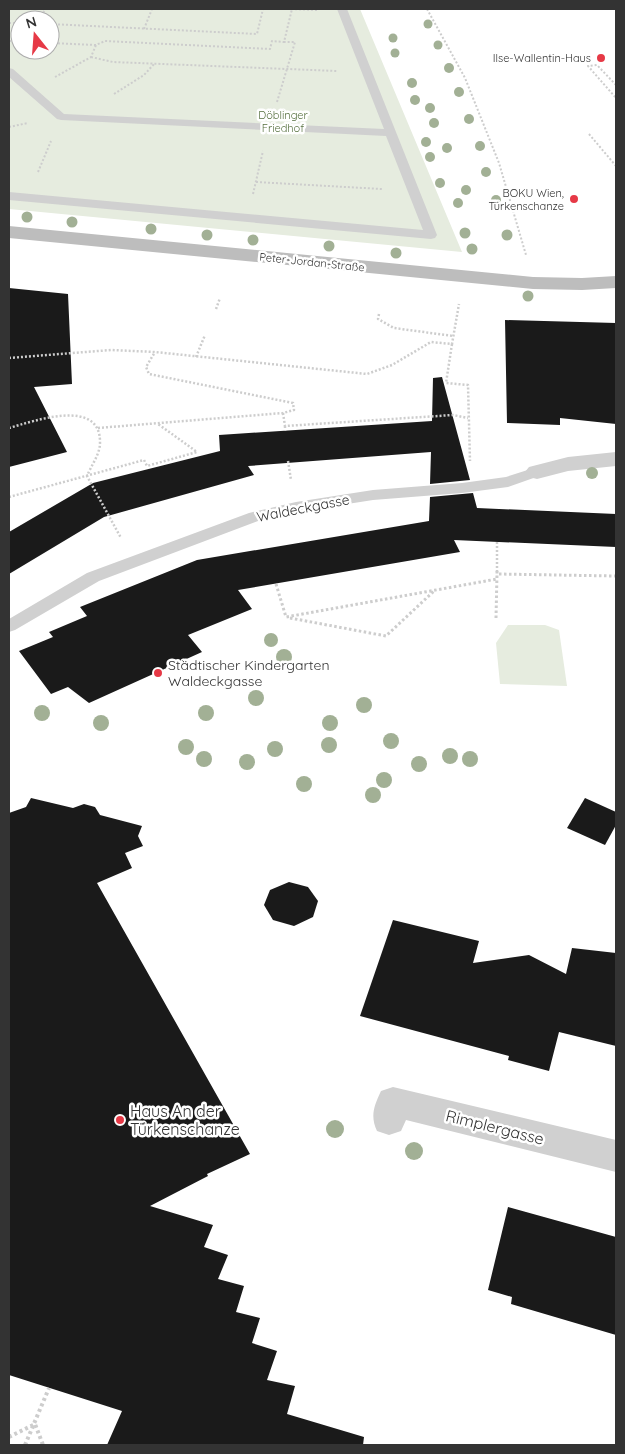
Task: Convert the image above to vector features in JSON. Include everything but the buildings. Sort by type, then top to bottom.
[{"type":"street","name":"Peter-Jordan-Straße","points":[[9,232],[533,283],[582,284],[616,282]]},
{"type":"street","name":"Waldeckgasse","points":[[537,472],[568,464],[616,459]]},
{"type":"street","name":"Rimplergasse","points":[[389,1120],[393,1102],[616,1156]]},
{"type":"lane","points":[[9,196],[430,235],[342,9]]},
{"type":"lane","points":[[9,71],[61,117],[391,133]]},
{"type":"lane","name":"Waldeckgasse","points":[[9,626],[93,577],[254,517],[296,507],[373,495],[472,487],[508,482],[537,472]]},
{"type":"path","points":[[144,29],[152,9]]},
{"type":"path","points":[[60,25],[257,34],[263,9]]},
{"type":"path","points":[[427,9],[465,78],[499,163],[528,261]]},
{"type":"path","points":[[60,43],[96,45],[105,41],[270,50],[272,41],[284,42]]},
{"type":"path","points":[[26,88],[60,76],[91,57],[96,45]]},
{"type":"path","points":[[91,57],[113,62],[367,73]]},
{"type":"path","points":[[616,85],[597,65],[588,66],[616,98]]},
{"type":"path","points":[[28,198],[61,117]]},
{"type":"path","points":[[589,134],[616,166]]},
{"type":"path","points":[[256,182],[413,190]]},
{"type":"path","points":[[216,308],[220,298]]},
{"type":"path","points":[[457,312],[446,383],[468,385],[472,487]]},
{"type":"path","points":[[379,314],[378,319],[394,328],[453,336]]},
{"type":"path","points":[[431,342],[433,334]]},
{"type":"path","points":[[196,357],[205,335]]},
{"type":"path","points":[[9,358],[111,350],[155,352],[367,374],[392,365],[431,342],[452,344]]},
{"type":"path","points":[[98,428],[283,413],[294,410],[293,403],[149,374],[146,367],[155,352]]},
{"type":"path","points":[[283,413],[285,431]]},
{"type":"path","points":[[9,428],[62,414],[87,417],[98,428],[100,444],[87,476]]},
{"type":"path","points":[[285,426],[453,415],[468,418]]},
{"type":"path","points":[[9,497],[144,460],[147,466],[197,452],[158,423]]},
{"type":"path","points":[[87,476],[133,562]]},
{"type":"path","points":[[496,618],[497,542]]},
{"type":"path","points":[[498,574],[616,576]]},
{"type":"path","points":[[286,617],[497,579]]},
{"type":"path","points":[[276,584],[286,617]]},
{"type":"path","points":[[286,617],[386,636],[434,590]]},
{"type":"path","points":[[26,1445],[49,1388]]},
{"type":"path","points":[[9,1437],[34,1424]]},
{"type":"path","points":[[34,1424],[43,1445]]},
{"type":"green space","name":"Döblinger Friedhof","points":[[9,9],[360,9],[462,252],[9,209]]},
{"type":"green space","points":[[508,625],[545,625],[559,630],[567,686],[500,684],[496,643]]},
{"type":"place","name":"Ilse-Wallentin-Haus","points":[[601,58]]},
{"type":"place","name":"BOKU Wien, Türkenschanze","points":[[574,199]]},
{"type":"place","name":"Städtischer Kindergarten Waldeckgasse","points":[[158,673]]},
{"type":"place","name":"Haus An der Türkenschanze","points":[[120,1120]]}]
